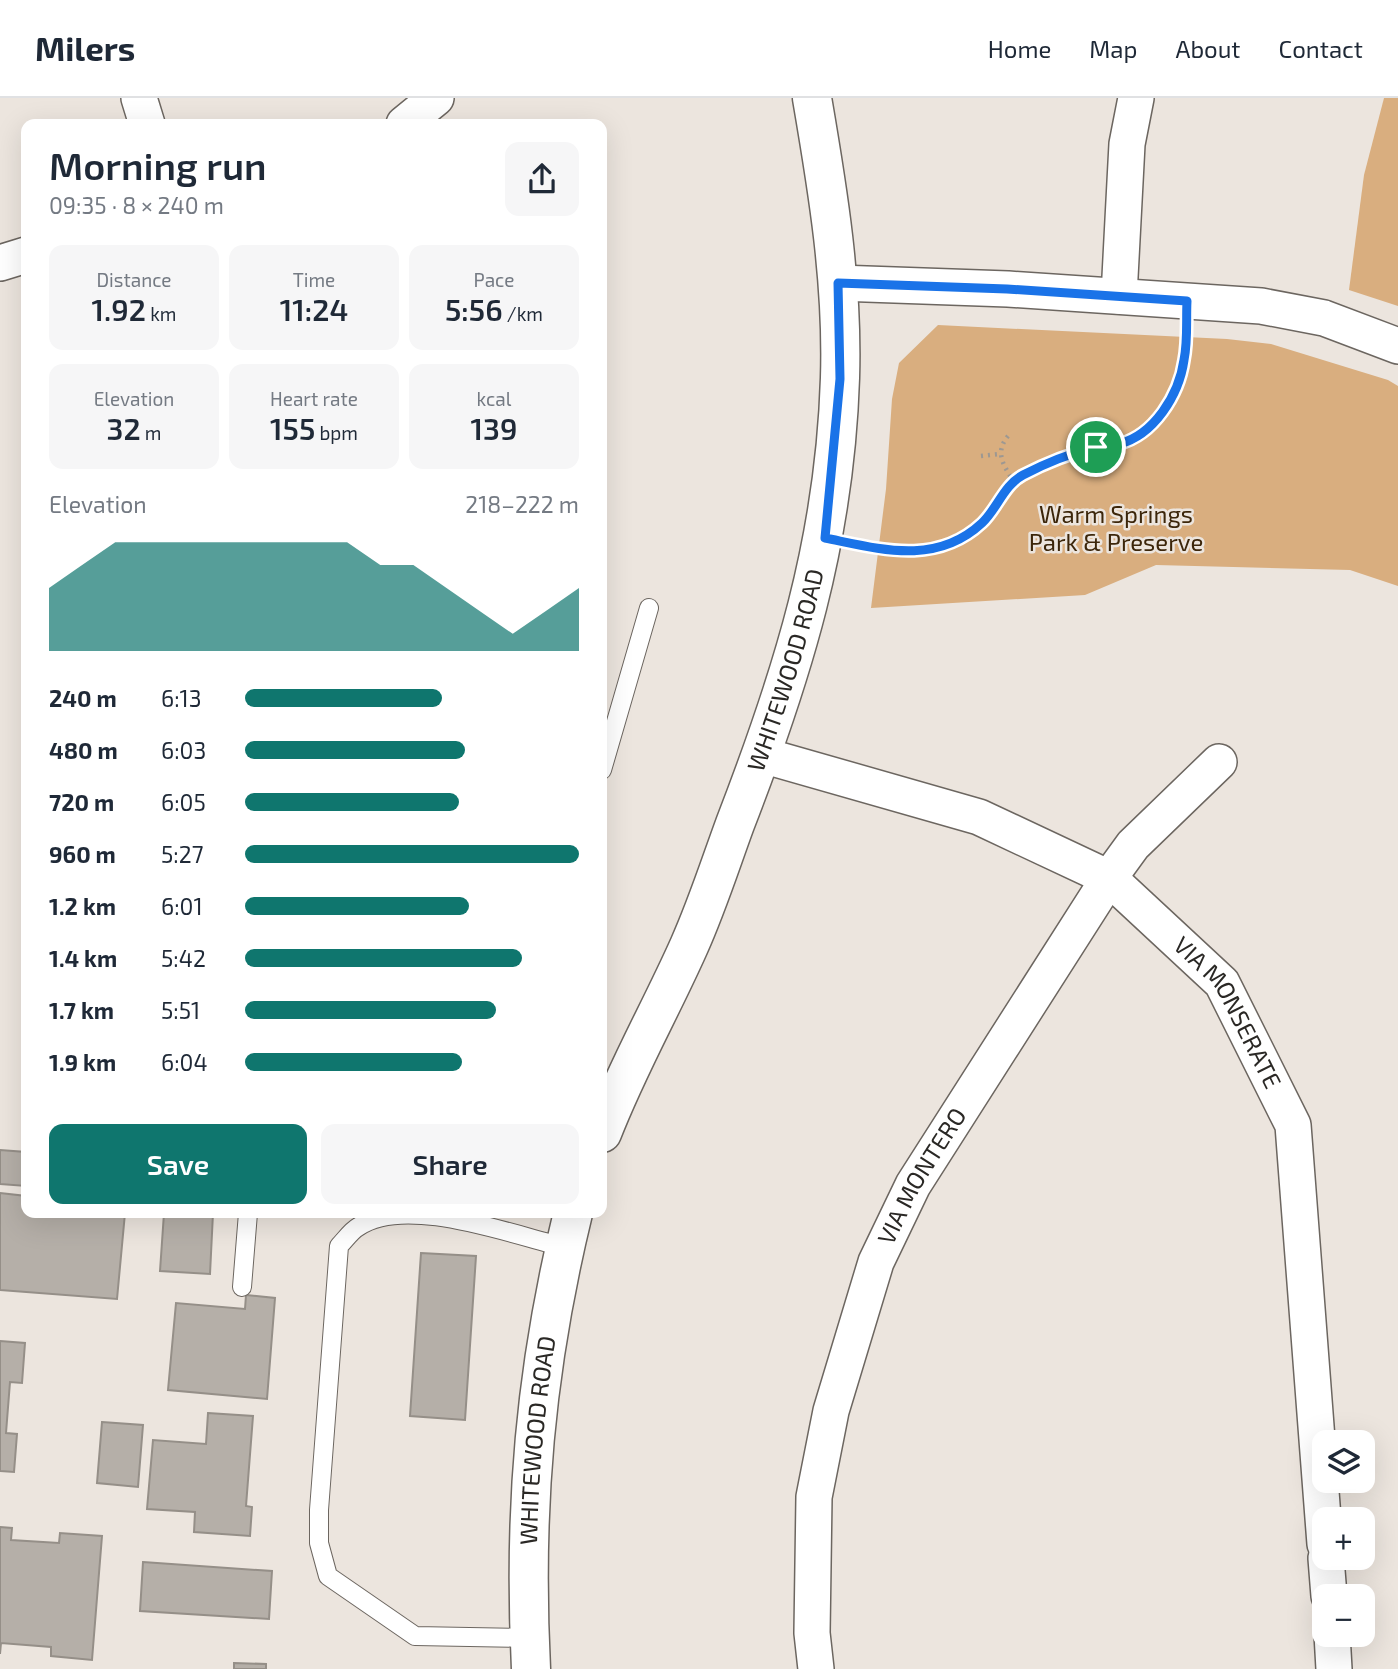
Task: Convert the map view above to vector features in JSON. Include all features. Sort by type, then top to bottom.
[{"type":"main road","name":"WHITEWOOD ROAD","points":[[607,1120],[619,1088],[690,945],[762,755],[802,635],[825,538],[840,379],[838,283],[830,203],[811,98]]},
{"type":"main road","name":"WHITEWOOD ROAD","points":[[530,1654],[531,1452],[552,1298],[568,1230]]},
{"type":"street","points":[[139,98],[145,119]]},
{"type":"street","points":[[410,119],[436,98]]},
{"type":"street","points":[[1119,296],[1127,144],[1136,98]]},
{"type":"street","points":[[0,263],[21,256]]},
{"type":"street","points":[[838,283],[1119,296],[1261,306],[1324,318],[1398,346]]},
{"type":"street","name":"VIA MONSERATE","points":[[762,755],[979,817],[1109,878],[1222,983],[1293,1125],[1322,1507]]},
{"type":"street","name":"VIA MONTERO","points":[[816,1669],[812,1633],[814,1497],[831,1411],[876,1262],[912,1185],[1109,878],[1133,845],[1219,762]]},
{"type":"street","points":[[1333,1647],[1334,1669]]},
{"type":"lane","points":[[607,754],[649,608]]},
{"type":"lane","points":[[242,1287],[248,1218]]},
{"type":"lane","points":[[455,1218],[568,1230]]},
{"type":"lane","points":[[353,1219],[339,1246],[336,1275],[320,1510],[320,1543],[328,1576],[415,1636],[530,1654]]},
{"type":"path","points":[[825,538],[893,551],[927,551],[957,542],[975,528],[1014,482],[1063,456],[1120,444],[1149,431],[1171,398],[1184,361],[1187,301]]},
{"type":"path","points":[[1007,436],[1001,444],[1000,454],[1014,482]]},
{"type":"path","points":[[981,456],[1000,454]]},
{"type":"green space","points":[[1384,98],[1398,98],[1398,306],[1349,290],[1364,175]]},
{"type":"green space","name":"Warm Springs Park & Preserve","points":[[938,325],[1227,339],[1271,344],[1388,380],[1398,386],[1398,586],[1350,570],[1156,565],[1085,595],[871,608],[886,489],[892,399],[899,363]]},
{"type":"building","points":[[0,1150],[21,1152],[21,1186],[0,1184]]},
{"type":"building","points":[[0,1193],[21,1195],[21,1218],[125,1218],[117,1299],[0,1290]]},
{"type":"building","points":[[164,1218],[213,1218],[210,1274],[160,1271]]},
{"type":"building","points":[[421,1253],[476,1256],[465,1420],[410,1416]]},
{"type":"building","points":[[246,1295],[275,1298],[267,1399],[168,1390],[176,1303],[245,1309]]},
{"type":"building","points":[[0,1341],[25,1343],[22,1383],[10,1382],[6,1433],[17,1434],[14,1472],[0,1471]]},
{"type":"building","points":[[208,1413],[253,1416],[246,1506],[252,1507],[250,1536],[194,1532],[195,1512],[147,1509],[153,1440],[206,1444]]},
{"type":"building","points":[[102,1422],[143,1425],[138,1487],[97,1483]]},
{"type":"building","points":[[0,1527],[12,1528],[11,1540],[59,1543],[60,1533],[102,1536],[92,1660],[51,1656],[51,1647],[1,1643],[0,1654]]},
{"type":"building","points":[[143,1562],[272,1571],[269,1619],[140,1611]]},
{"type":"building","points":[[234,1663],[266,1664],[266,1669],[234,1669]]},
{"type":"route","points":[[838,283],[1007,289],[1187,301],[1184,361],[1171,398],[1149,431],[1120,444],[1096,447],[1063,456],[1019,477],[1004,492],[984,522],[957,542],[927,551],[893,551],[825,538],[840,379],[838,283]]}]
